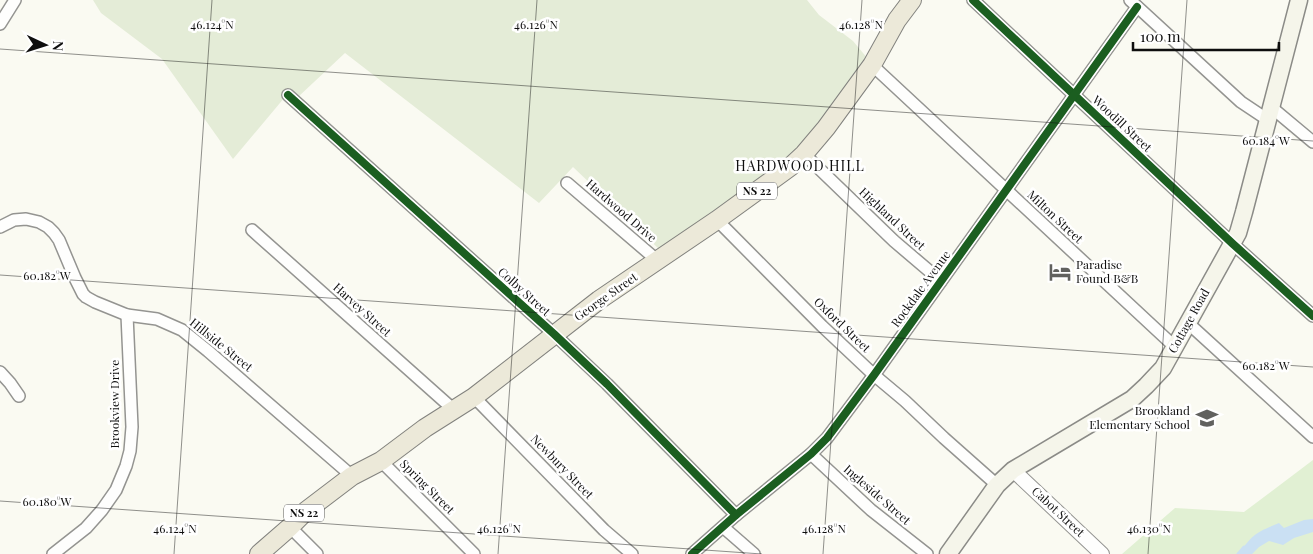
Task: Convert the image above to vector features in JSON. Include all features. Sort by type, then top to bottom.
[{"type":"main road","name":"George Street","points":[[259,554],[309,509],[352,476],[381,461],[425,428],[474,397],[612,291],[717,220],[790,167],[826,128],[872,65],[897,20],[912,0]]},
{"type":"main road","name":"Cottage Road","points":[[948,554],[997,485],[1013,470],[1132,399],[1163,368],[1233,244],[1244,212],[1299,0]]},
{"type":"street","points":[[0,24],[15,0]]},
{"type":"street","name":"Woodill Street","points":[[973,0],[1233,244],[1313,316]]},
{"type":"street","points":[[1133,4],[1241,102],[1270,114],[1313,142]]},
{"type":"street","name":"Rockdale Avenue","points":[[692,554],[736,515],[811,454],[827,438],[1074,95],[1133,4]]},
{"type":"street","name":"Milton Street","points":[[872,65],[1175,347]]},
{"type":"street","name":"Colby Street","points":[[288,94],[554,334],[607,384],[736,515]]},
{"type":"street","name":"Highland Street","points":[[804,154],[894,241],[941,281]]},
{"type":"street","name":"Hardwood Drive","points":[[567,183],[658,261]]},
{"type":"street","name":"Hillside Street","points":[[0,227],[14,220],[26,219],[40,222],[48,227],[59,240],[83,294],[95,302],[127,314],[163,321],[187,333],[352,476]]},
{"type":"street","name":"Oxford Street","points":[[717,220],[822,326],[997,485]]},
{"type":"street","name":"Harvey Street","points":[[252,230],[454,410]]},
{"type":"street","name":"Brookview Drive","points":[[53,554],[86,528],[102,510],[113,495],[126,466],[131,446],[132,427],[127,314]]},
{"type":"street","points":[[1188,323],[1313,437]]},
{"type":"street","points":[[0,372],[19,396]]},
{"type":"street","name":"Newbury Street","points":[[474,397],[604,530],[632,554]]},
{"type":"street","name":"Ingleside Street","points":[[811,454],[871,510],[927,554]]},
{"type":"street","name":"Spring Street","points":[[381,461],[474,554]]},
{"type":"street","name":"Cabot Street","points":[[1013,470],[1102,554]]},
{"type":"street","points":[[723,526],[754,554]]},
{"type":"street","points":[[290,527],[317,554]]},
{"type":"green space","points":[[93,0],[807,0],[819,15],[853,41],[868,59],[799,151],[719,210],[659,249],[573,167],[539,203],[345,53],[298,97],[290,91],[233,159],[162,59],[101,13]]},
{"type":"green space","points":[[1313,460],[1313,554],[1122,554],[1175,508],[1244,512]]},
{"type":"water","points":[[1313,519],[1313,532],[1294,538],[1283,545],[1269,541],[1252,554],[1239,554],[1256,534],[1265,529],[1279,523],[1284,528],[1304,520]]},
{"type":"waterway","points":[[1238,554],[1244,547]]},
{"type":"cycle path","points":[[973,0],[1233,244],[1313,316]]},
{"type":"cycle path","points":[[692,554],[736,515],[811,454],[827,438],[1137,7]]},
{"type":"cycle path","points":[[288,95],[554,334],[607,384],[736,515]]},
{"type":"place","name":"Paradise Found B&B","points":[[1060,272]]},
{"type":"place","name":"Brookland Elementary School","points":[[1207,418]]},
{"type":"district","name":"HARDWOOD HILL","points":[[800,166]]}]
